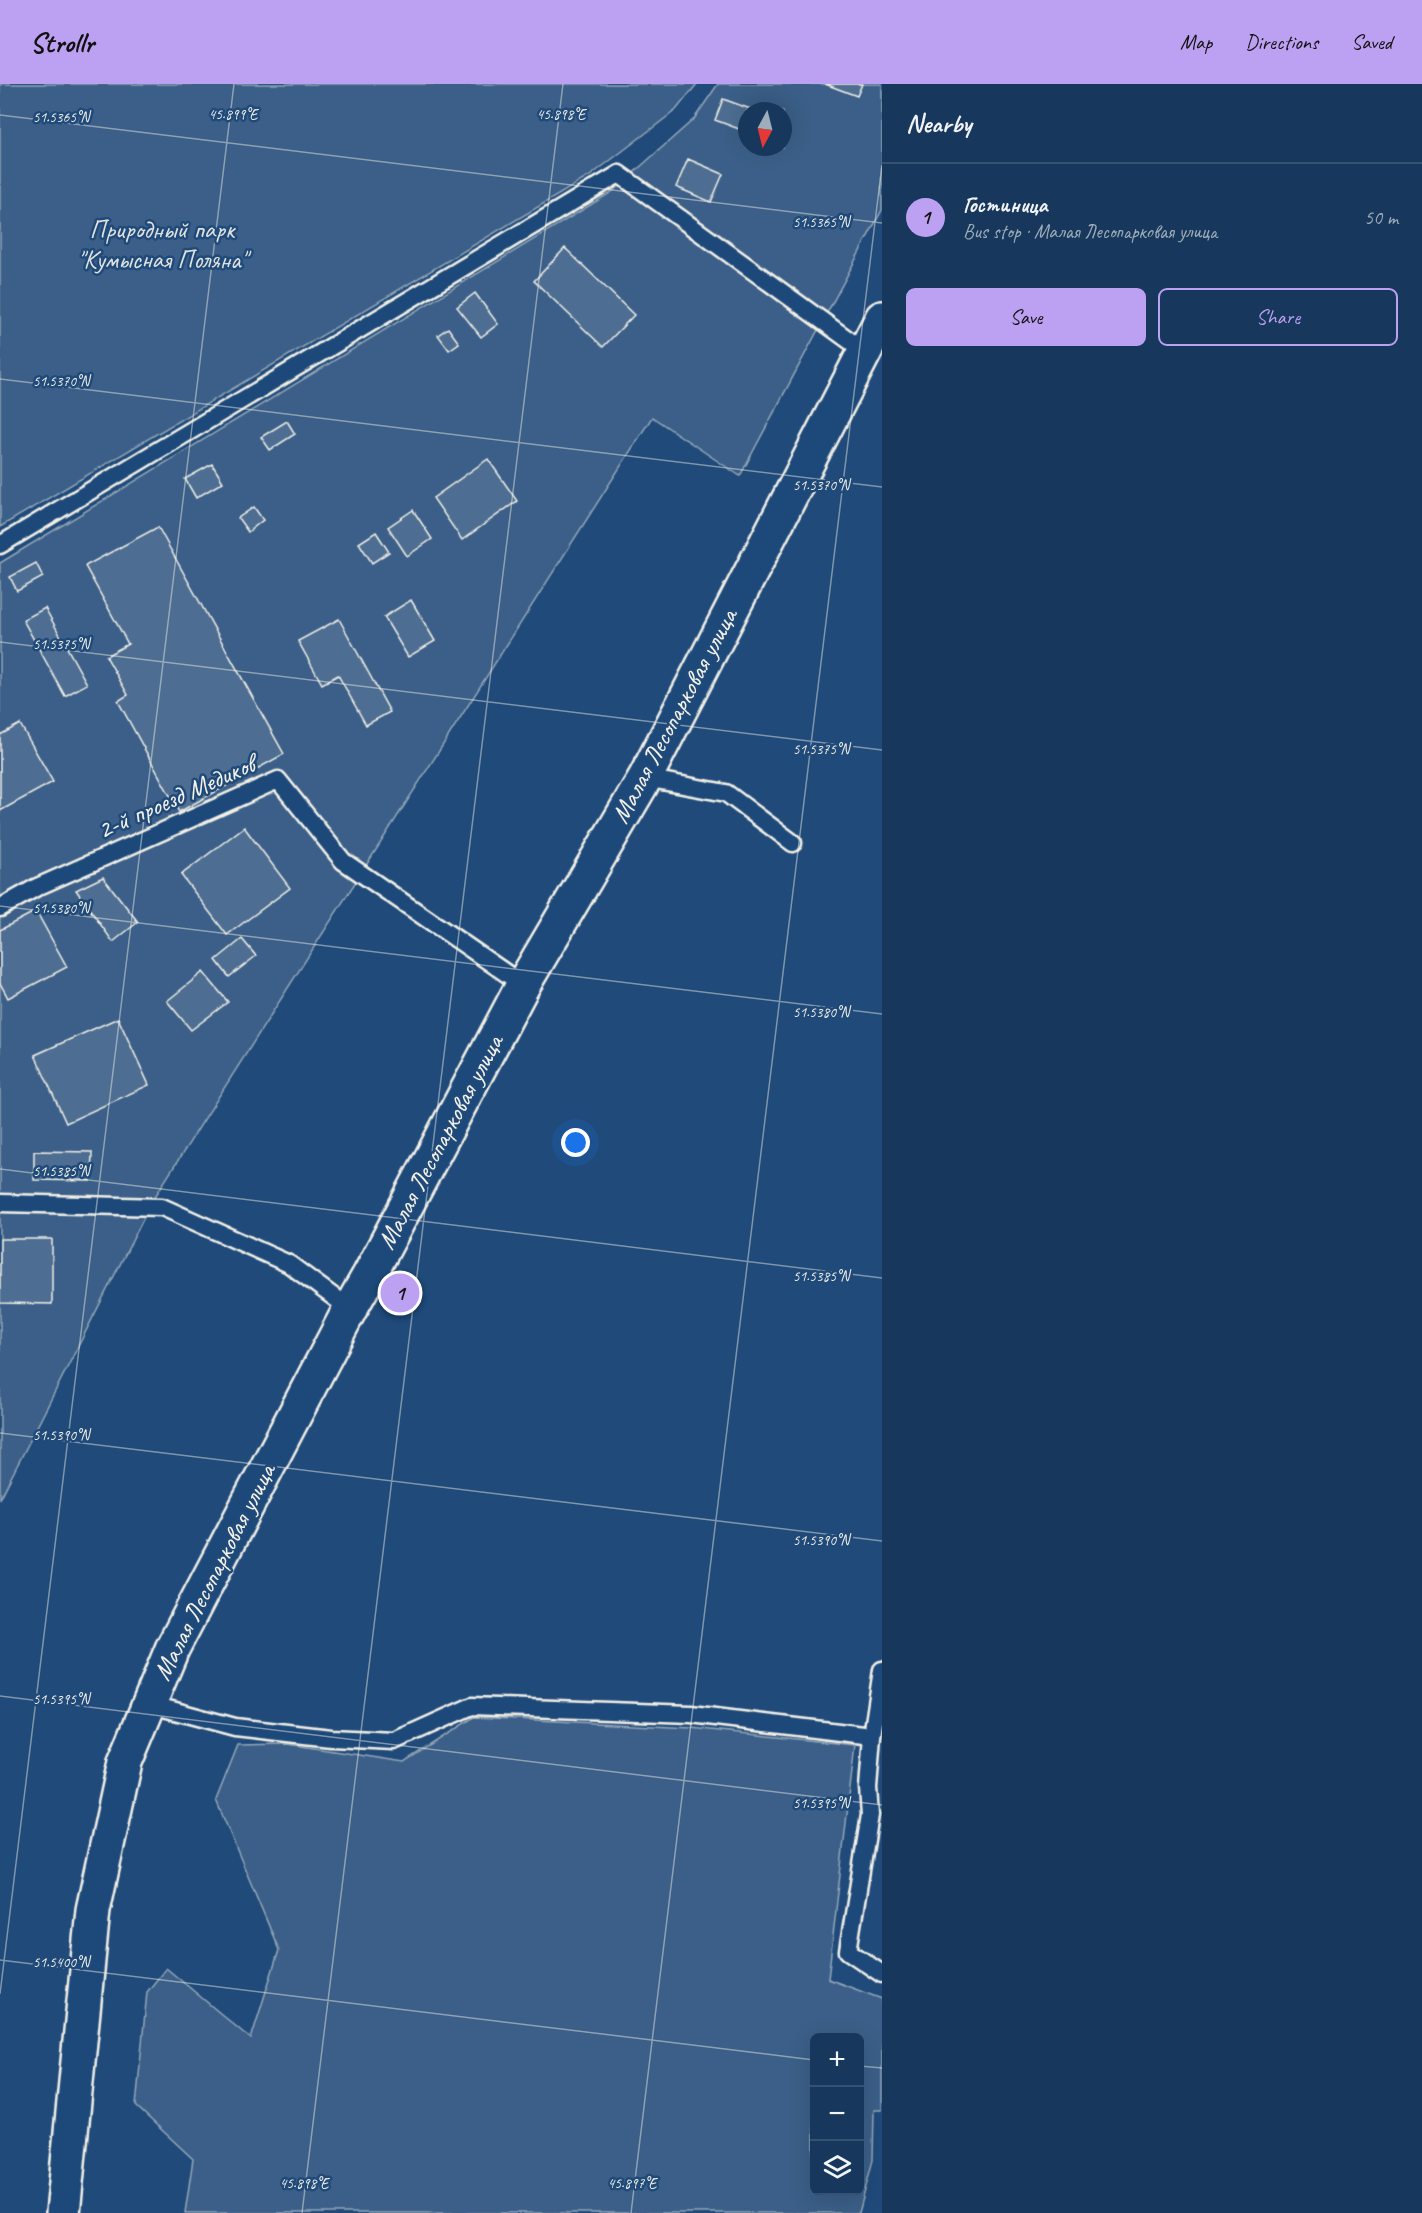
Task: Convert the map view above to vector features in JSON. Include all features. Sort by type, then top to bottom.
[{"type":"street","name":"Малая Лесопарковая улица","points":[[63,2213],[93,1910],[125,1762],[172,1649],[523,985],[645,778],[882,318]]},
{"type":"lane","points":[[0,545],[619,174],[864,351]]},
{"type":"lane","points":[[645,778],[726,794],[793,843]]},
{"type":"lane","name":"2-й проезд Медиков","points":[[0,908],[37,887],[278,780],[343,861],[523,985]]},
{"type":"lane","points":[[0,1203],[162,1207],[290,1264],[350,1309]]},
{"type":"lane","points":[[882,1670],[872,1736],[868,1788],[876,1816],[848,1951],[882,1974]]},
{"type":"lane","points":[[149,1704],[235,1727],[331,1738],[394,1741],[472,1706],[691,1714],[872,1736]]},
{"type":"green space","name":"Природный парк \"Кумысная Поляна\"","points":[[0,84],[697,84],[676,110],[590,176],[0,527]]},
{"type":"green space","points":[[718,84],[882,84],[882,210],[740,476],[652,417],[154,1198],[0,1499],[0,563],[612,192],[694,119]]},
{"type":"green space","points":[[474,1717],[691,1728],[855,1745],[828,1979],[882,1999],[882,2110],[874,2110],[873,2160],[864,2194],[864,2033],[810,2033],[810,2195],[864,2195],[859,2213],[185,2213],[193,2159],[136,2106],[147,1992],[166,1968],[251,2039],[279,1950],[216,1800],[238,1745],[288,1744],[404,1762]]},
{"type":"building","points":[[825,84],[862,84],[857,96]]},
{"type":"building","points":[[723,99],[738,104],[738,129],[715,120]]},
{"type":"building","points":[[688,159],[723,174],[711,202],[676,187]]},
{"type":"building","points":[[565,248],[634,315],[603,347],[534,281]]},
{"type":"building","points":[[475,293],[498,324],[481,337],[457,307]]},
{"type":"building","points":[[448,328],[459,343],[449,350],[438,335]]},
{"type":"building","points":[[287,421],[295,434],[270,450],[261,437]]},
{"type":"building","points":[[488,459],[517,501],[462,540],[433,498]]},
{"type":"building","points":[[212,464],[223,482],[196,498],[185,479]]},
{"type":"building","points":[[254,507],[263,520],[248,532],[238,518]]},
{"type":"building","points":[[413,510],[432,539],[407,556],[388,527]]},
{"type":"building","points":[[158,527],[284,754],[179,812],[118,701],[128,695],[106,656],[128,644],[85,566]]},
{"type":"building","points":[[376,532],[389,552],[372,563],[359,543]]},
{"type":"building","points":[[36,563],[43,577],[17,591],[10,577]]},
{"type":"building","points":[[411,600],[435,641],[408,657],[384,617]]},
{"type":"building","points":[[45,608],[87,684],[65,696],[23,620]]},
{"type":"building","points":[[339,619],[390,712],[366,725],[338,675],[322,684],[298,641]]},
{"type":"building","points":[[20,724],[53,782],[0,811],[0,735]]},
{"type":"building","points":[[244,827],[290,888],[227,935],[181,875]]},
{"type":"building","points":[[103,877],[138,922],[113,942],[76,890]]},
{"type":"building","points":[[36,911],[67,967],[8,998],[0,983],[0,930]]},
{"type":"building","points":[[242,939],[256,956],[229,977],[216,960]]},
{"type":"building","points":[[203,972],[228,1002],[191,1030],[167,1001]]},
{"type":"building","points":[[118,1018],[149,1085],[66,1123],[35,1055]]},
{"type":"building","points":[[34,1151],[92,1152],[91,1181],[34,1180]]},
{"type":"building","points":[[0,1239],[52,1239],[52,1304],[0,1303]]},
{"type":"place","name":"Гостиница","points":[[400,1293]]}]
